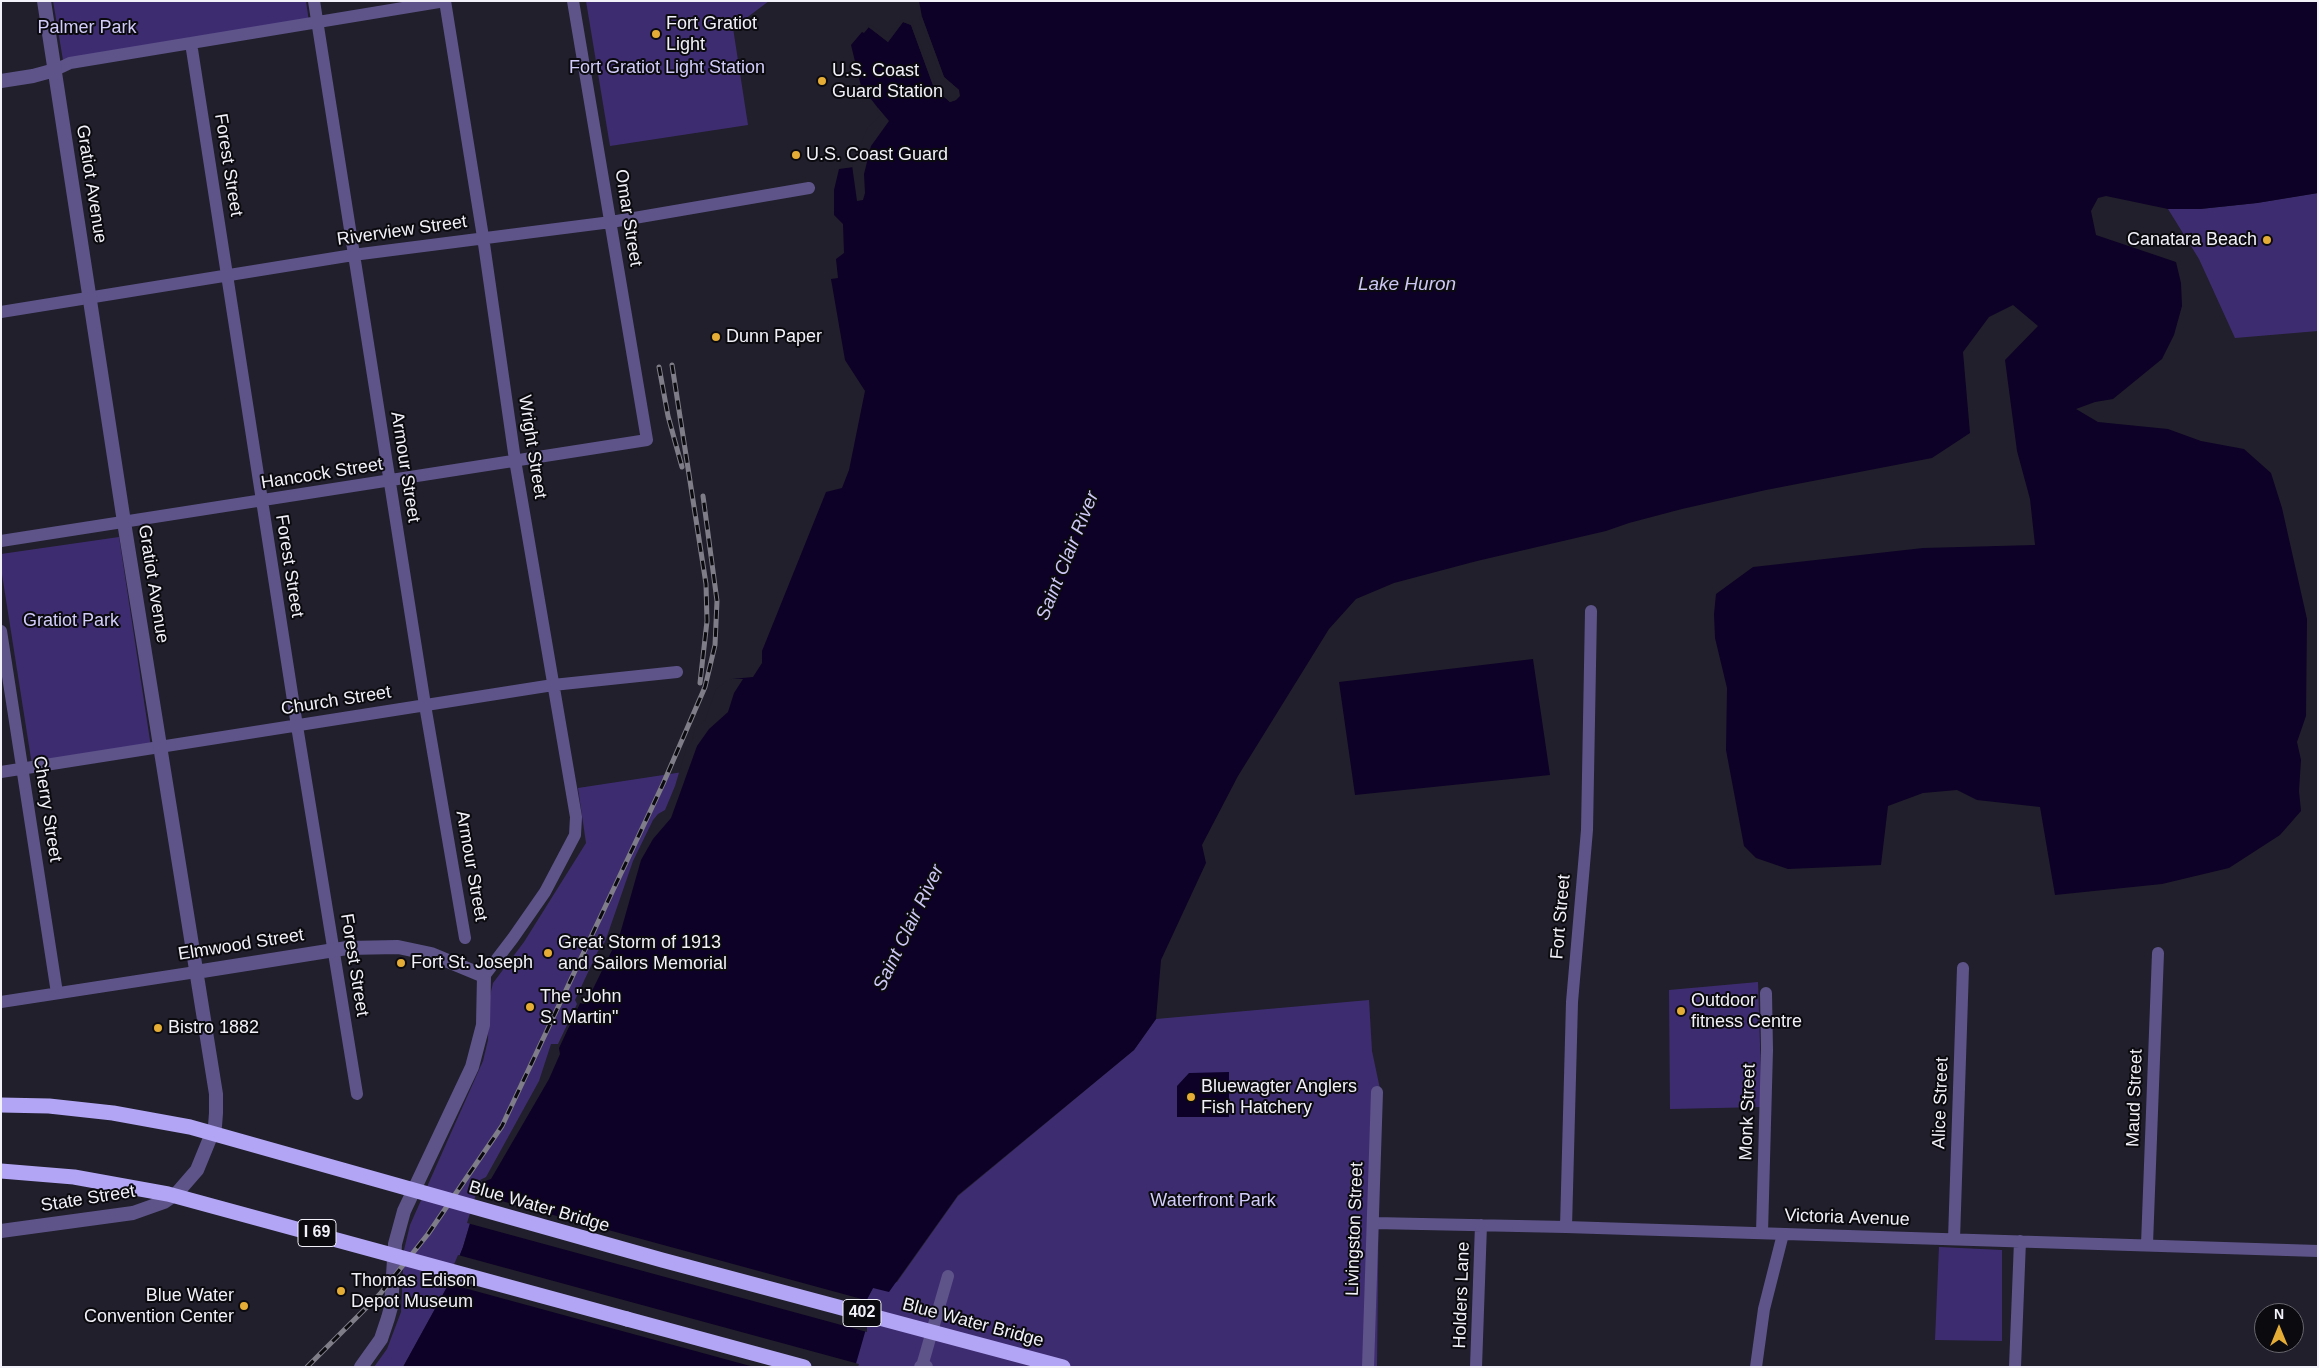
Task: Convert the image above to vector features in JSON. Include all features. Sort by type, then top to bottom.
[{"type":"highway","name":"Blue Water Bridge","points":[[1,1105],[79,1109],[190,1127],[662,1260],[1062,1367]]},
{"type":"highway","name":"I 69","points":[[1,1171],[74,1177],[168,1194],[804,1367]]},
{"type":"street","name":"Gratiot Avenue","points":[[44,1],[124,522],[216,1094],[214,1126],[197,1170]]},
{"type":"street","name":"Armour Street","points":[[314,1],[425,705],[465,938]]},
{"type":"street","points":[[1,81],[33,76],[70,64],[445,1]]},
{"type":"street","name":"Wright Street","points":[[445,1],[483,237],[515,460],[576,826],[575,835],[545,892],[514,938],[484,976]]},
{"type":"street","name":"Omar Street","points":[[573,1],[647,440]]},
{"type":"street","name":"Forest Street","points":[[191,43],[261,501],[357,1094]]},
{"type":"street","name":"Riverview Street","points":[[1,312],[353,255],[610,222],[809,188]]},
{"type":"street","name":"Hancock Street","points":[[1,541],[390,482],[515,460],[647,440]]},
{"type":"street","name":"Fort Street","points":[[1566,1227],[1572,1002],[1587,830],[1591,611]]},
{"type":"street","name":"Cherry Street","points":[[1,630],[57,993]]},
{"type":"street","name":"Church Street","points":[[1,772],[553,686],[678,672]]},
{"type":"street","name":"Elmwood Street","points":[[1,1002],[334,952],[347,948],[398,947],[431,954],[484,976]]},
{"type":"street","name":"Maud Street","points":[[2147,1244],[2158,953]]},
{"type":"street","name":"Alice Street","points":[[1954,1239],[1962,968]]},
{"type":"street","points":[[361,1367],[381,1339],[391,1307],[395,1244],[404,1211],[472,1067],[480,1042],[483,1025],[484,976]]},
{"type":"street","name":"Monk Street","points":[[1762,1233],[1767,1050],[1766,993]]},
{"type":"street","name":"Livingston Street","points":[[1368,1367],[1377,1092]]},
{"type":"street","name":"State Street","points":[[1,1231],[134,1213],[164,1202],[177,1193],[197,1170]]},
{"type":"street","name":"Victoria Avenue","points":[[1374,1223],[2147,1244],[2318,1251]]},
{"type":"street","name":"Holders Lane","points":[[1476,1367],[1482,1225]]},
{"type":"street","points":[[1756,1367],[1764,1309],[1783,1234]]},
{"type":"street","points":[[2015,1367],[2020,1241]]},
{"type":"street","points":[[923,1366],[948,1276]]},
{"type":"green space","name":"Palmer Park","points":[[53,1],[306,1],[309,22],[63,60]]},
{"type":"green space","name":"Fort Gratiot Light Station","points":[[586,1],[769,1],[733,28],[748,125],[610,146]]},
{"type":"green space","points":[[2318,193],[2318,331],[2235,338],[2199,259],[2168,209],[2200,209],[2257,203]]},
{"type":"green space","name":"Gratiot Park","points":[[119,537],[151,747],[32,765],[1,568],[1,554]]},
{"type":"green space","points":[[683,772],[607,943],[542,1082],[488,1178],[482,1183],[463,1247],[447,1287],[403,1367],[374,1367],[387,1349],[401,1312],[404,1250],[410,1225],[483,1061],[488,1040],[489,1000],[493,983],[524,942],[586,843],[578,788]]},
{"type":"green space","points":[[1758,982],[1762,1107],[1670,1109],[1669,990]]},
{"type":"green space","name":"Waterfront Park","points":[[1369,1000],[1372,1051],[1380,1089],[1377,1367],[855,1367],[853,1326],[873,1288],[897,1282],[958,1196],[1134,1050],[1156,1019]]},
{"type":"green space","points":[[1939,1247],[2002,1250],[2002,1341],[1935,1340]]},
{"type":"water","name":"Lake Huron","points":[[919,1],[2318,1],[2318,193],[2257,203],[2200,209],[2168,209],[2106,196],[2098,198],[2091,211],[2096,235],[2176,262],[2181,283],[2182,306],[2174,335],[2162,359],[2113,399],[2095,402],[2076,409],[2098,422],[2168,429],[2201,441],[2244,449],[2271,473],[2282,508],[2307,619],[2306,716],[2297,742],[2301,760],[2299,791],[2301,811],[2280,835],[2229,868],[2162,884],[2055,895],[2040,807],[1977,800],[1957,790],[1923,793],[1888,806],[1881,865],[1788,869],[1756,858],[1744,846],[1726,750],[1727,688],[1715,638],[1714,614],[1716,594],[1753,567],[1923,548],[2035,545],[2030,499],[2017,451],[2005,360],[2038,326],[2013,305],[1989,317],[1963,352],[1970,433],[1932,458],[1766,490],[1682,509],[1606,531],[1477,561],[1394,583],[1356,599],[1329,629],[1238,776],[1202,845],[1206,863],[1161,960],[1156,1019],[1134,1050],[958,1195],[889,1292],[873,1288],[853,1326],[866,1329],[855,1367],[403,1367],[447,1287],[463,1247],[482,1183],[488,1178],[559,1047],[580,1003],[607,943],[635,862],[667,811],[708,721],[732,679],[753,677],[762,663],[762,651],[826,492],[842,488],[849,470],[865,391],[845,360],[831,279],[838,278],[836,259],[844,253],[843,224],[834,215],[834,190],[839,169],[854,167],[884,116],[861,86],[851,45],[869,27],[888,42],[903,22],[911,25],[934,88],[950,102],[956,100],[959,90],[944,77],[922,17]]},
{"type":"water","points":[[1533,659],[1550,775],[1355,795],[1339,682]]},
{"type":"water","points":[[1229,1072],[1229,1117],[1177,1117],[1177,1086],[1189,1073]]},
{"type":"pier","points":[[919,16],[922,17],[944,77],[959,90],[960,96],[956,100],[950,102],[934,88],[911,25],[903,22],[888,42],[867,26],[871,25],[888,38],[902,19],[912,23],[936,86],[950,99],[955,98],[957,91],[941,78]]},
{"type":"pier","points":[[878,108],[889,121],[871,146],[864,174],[865,193],[863,200],[857,201],[852,165],[868,127],[881,115],[877,110]]},
{"type":"pier","points":[[732,679],[743,679],[734,693],[728,712],[709,729],[697,746],[671,818],[653,839],[641,860],[620,934],[591,993],[584,1004],[580,1003],[559,1048],[560,1054],[549,1079],[491,1179],[482,1182],[480,1180],[486,1177],[539,1081],[551,1044],[558,1044],[577,1004],[575,1000],[598,951],[605,942],[633,861],[653,820],[665,810],[675,786],[686,749],[692,741],[695,728],[705,720],[716,689]]},
{"type":"pier","points":[[476,1194],[869,1301],[857,1325],[867,1327],[867,1332],[467,1223]]},
{"type":"pier","points":[[458,1255],[859,1364],[858,1367],[754,1367],[446,1283]]},
{"type":"railway","points":[[672,365],[706,584],[707,621],[700,683]]},
{"type":"railway","points":[[659,367],[668,416],[682,467]]},
{"type":"railway","points":[[307,1367],[380,1294],[428,1234],[502,1126],[663,784],[705,687],[715,645],[717,601],[703,496]]},
{"type":"place","name":"Fort Gratiot Light","points":[[656,34]]},
{"type":"place","name":"U.S. Coast Guard Station","points":[[822,81]]},
{"type":"place","name":"U.S. Coast Guard","points":[[796,155]]},
{"type":"place","name":"Canatara Beach","points":[[2267,240]]},
{"type":"place","name":"Dunn Paper","points":[[716,337]]},
{"type":"place","name":"Great Storm of 1913 and Sailors Memorial","points":[[548,953]]},
{"type":"place","name":"Fort St. Joseph","points":[[401,963]]},
{"type":"place","name":"The \"John S. Martin\"","points":[[530,1007]]},
{"type":"place","name":"Outdoor fitness Centre","points":[[1681,1011]]},
{"type":"place","name":"Bistro 1882","points":[[158,1028]]},
{"type":"place","name":"Bluewagter Anglers Fish Hatchery","points":[[1191,1097]]},
{"type":"place","name":"Thomas Edison Depot Museum","points":[[341,1291]]},
{"type":"place","name":"Blue Water Convention Center","points":[[244,1306]]},
{"type":"water label","name":"Saint Clair River","points":[[1068,556]]},
{"type":"water label","name":"Saint Clair River","points":[[909,928]]}]
